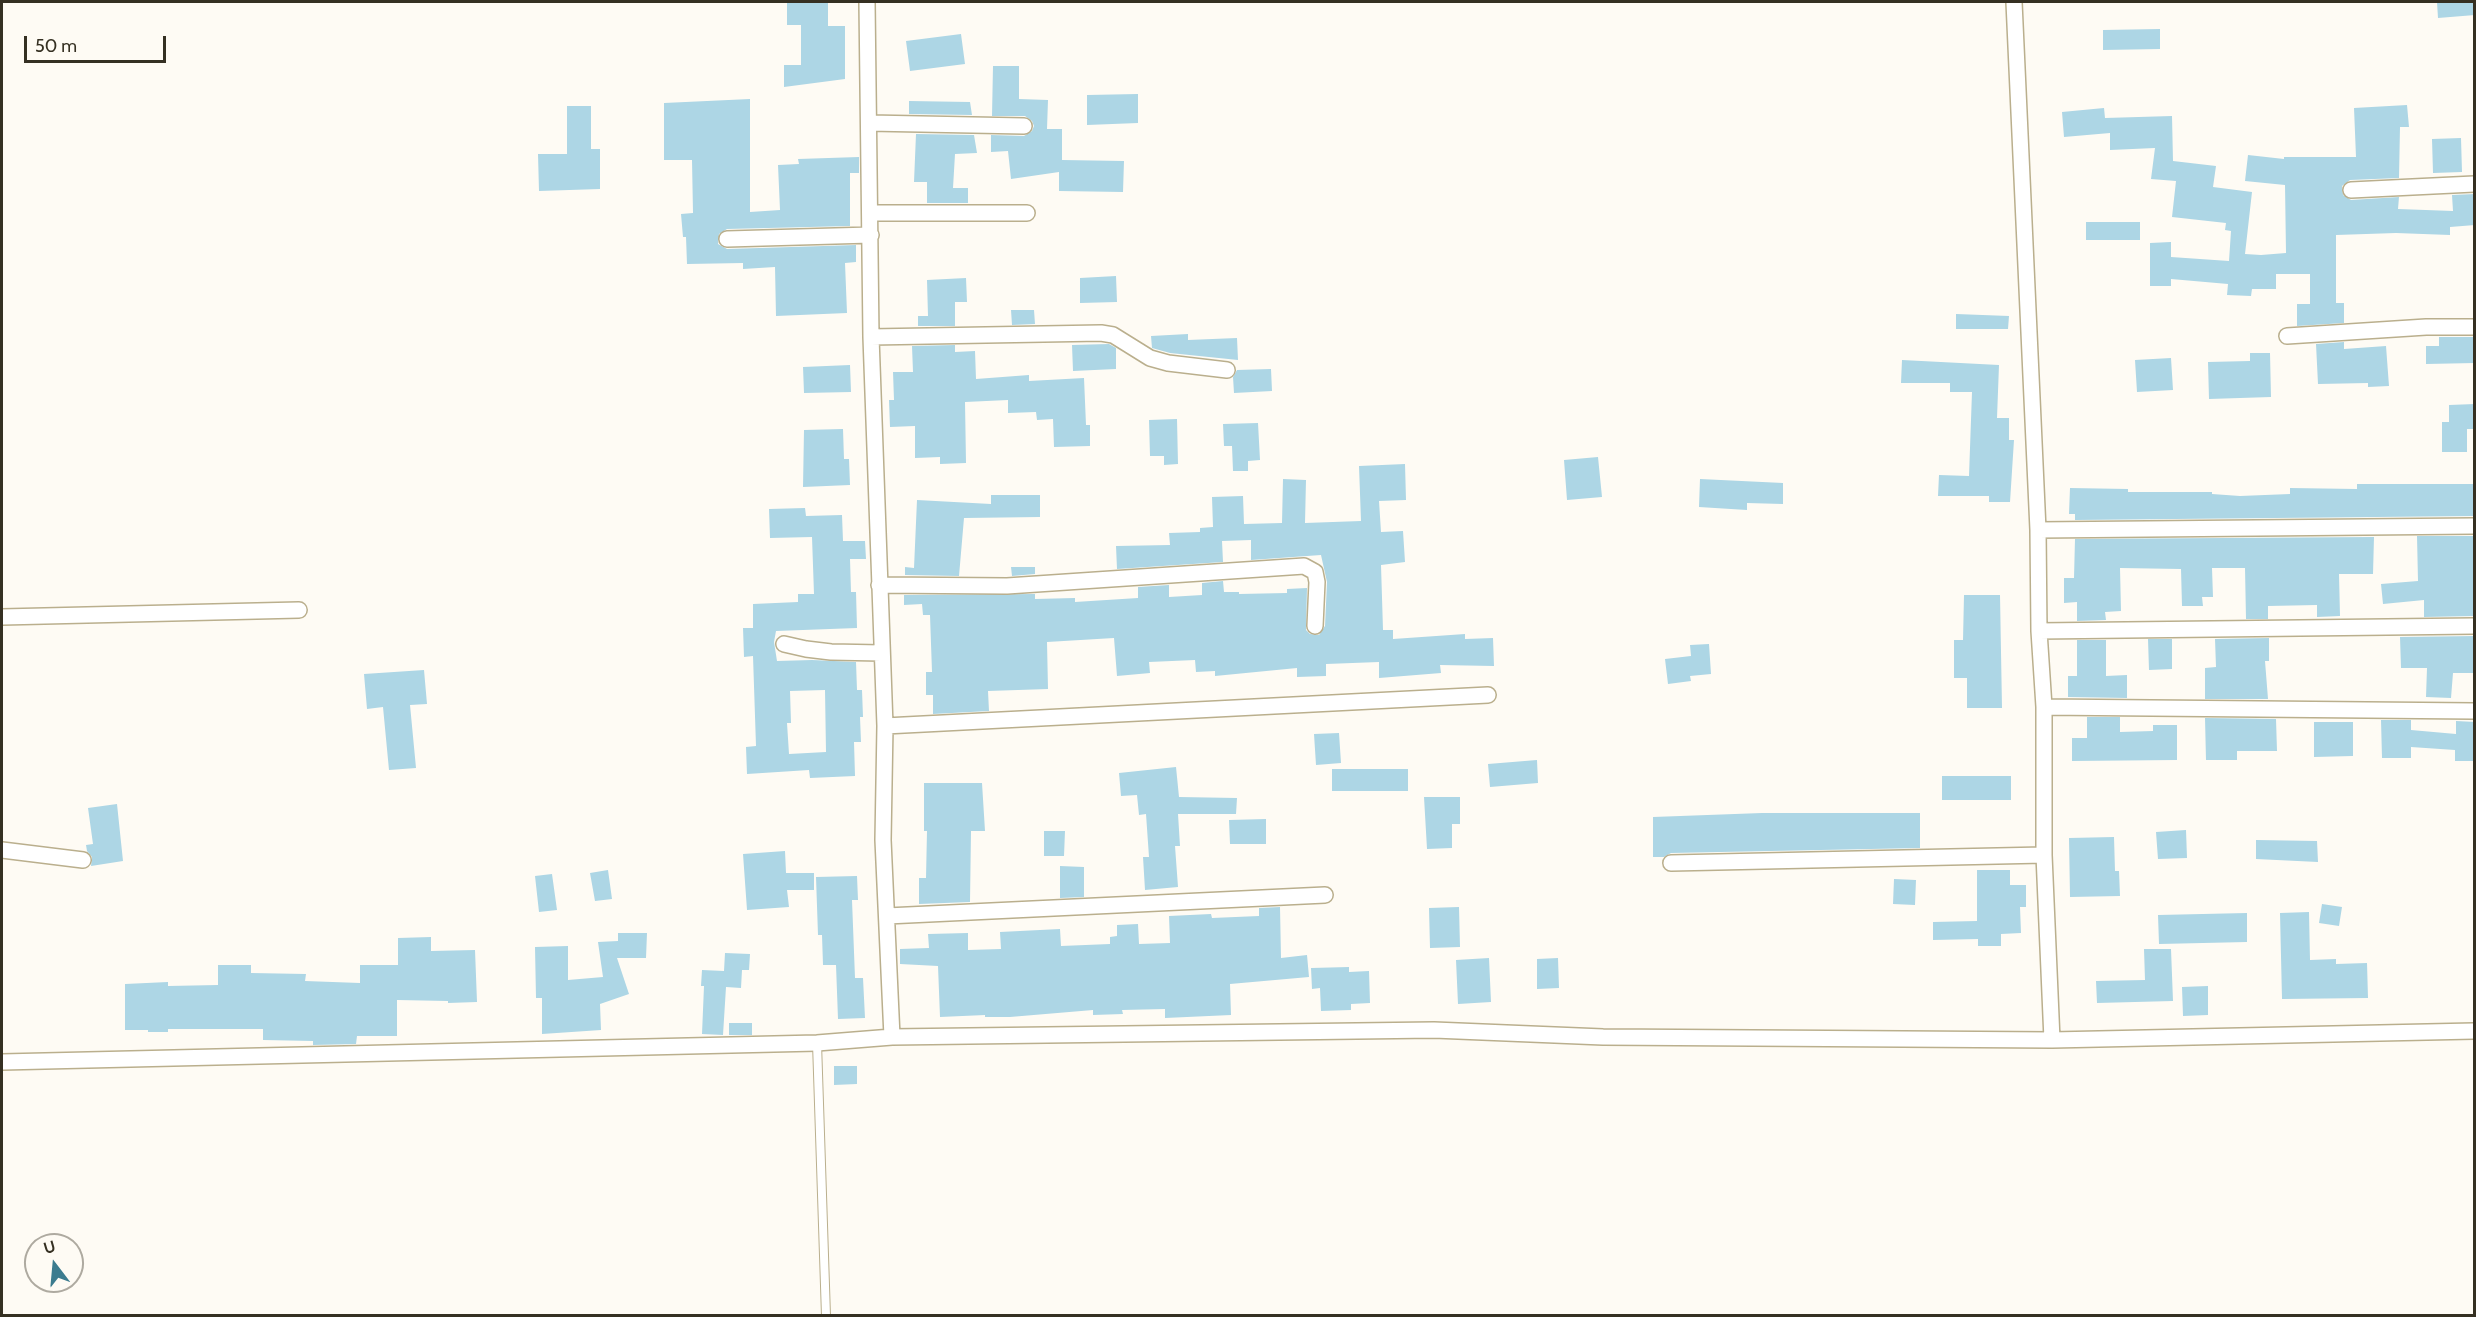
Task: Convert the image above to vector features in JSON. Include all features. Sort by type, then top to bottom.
[{"type":"street","points":[[867,2],[871,337],[880,653],[885,726],[883,840],[892,1037]]},
{"type":"street","points":[[2014,2],[2038,530],[2039,631],[2044,707],[2044,855],[2052,1041]]},
{"type":"street","points":[[869,123],[1024,126]]},
{"type":"street","points":[[2351,190],[2475,184]]},
{"type":"street","points":[[870,213],[1027,213]]},
{"type":"street","points":[[727,239],[871,235]]},
{"type":"street","points":[[2287,336],[2426,327],[2475,327]]},
{"type":"street","points":[[871,337],[1101,333],[1113,335],[1150,358],[1168,363],[1227,370]]},
{"type":"street","points":[[2038,530],[2475,526]]},
{"type":"street","points":[[879,585],[1007,586],[1304,566],[1315,572],[1317,582],[1315,626]]},
{"type":"street","points":[[2,617],[299,610]]},
{"type":"street","points":[[2039,631],[2475,626]]},
{"type":"street","points":[[784,644],[822,651],[880,653]]},
{"type":"street","points":[[885,726],[1488,695]]},
{"type":"street","points":[[2044,707],[2475,711]]},
{"type":"street","points":[[2,850],[83,860]]},
{"type":"street","points":[[1671,863],[2044,855]]},
{"type":"street","points":[[887,916],[1325,895]]},
{"type":"street","points":[[2,1062],[817,1043],[892,1037],[1434,1030],[1604,1037],[2052,1041],[2475,1030]]},
{"type":"lane","points":[[817,1043],[826,1316]]},
{"type":"building","points":[[787,2],[828,2],[828,26],[845,26],[845,79],[784,87],[784,65],[801,65],[801,25],[787,25]]},
{"type":"building","points":[[2437,2],[2475,2],[2475,15],[2438,18]]},
{"type":"building","points":[[2160,29],[2160,49],[2103,50],[2103,30]]},
{"type":"building","points":[[961,34],[965,64],[910,71],[906,41]]},
{"type":"building","points":[[993,66],[1019,66],[1019,99],[1048,100],[1047,129],[1062,129],[1062,160],[1124,161],[1123,192],[1059,191],[1059,172],[1011,179],[1008,151],[991,152],[991,135],[1024,136],[1032,131],[1034,126],[1032,121],[1025,116],[992,116]]},
{"type":"building","points":[[1138,94],[1138,123],[1087,125],[1087,95]]},
{"type":"building","points":[[750,99],[750,212],[780,210],[778,165],[799,164],[798,159],[859,157],[859,173],[850,173],[850,226],[727,229],[719,234],[718,244],[727,249],[856,245],[856,262],[845,263],[847,313],[776,316],[775,267],[743,269],[743,263],[687,264],[686,237],[683,237],[681,214],[693,213],[692,160],[664,160],[664,103]]},
{"type":"building","points":[[909,101],[970,102],[972,115],[909,114]]},
{"type":"building","points":[[2407,105],[2409,127],[2400,127],[2399,178],[2350,180],[2342,186],[2343,195],[2351,200],[2399,197],[2398,209],[2453,211],[2452,195],[2475,194],[2475,225],[2450,227],[2450,235],[2396,233],[2336,235],[2336,303],[2344,303],[2344,323],[2297,326],[2297,304],[2310,304],[2310,274],[2276,274],[2276,289],[2252,289],[2251,296],[2227,295],[2228,284],[2171,279],[2171,286],[2150,286],[2150,243],[2171,242],[2171,257],[2229,261],[2231,231],[2225,230],[2226,223],[2172,217],[2176,181],[2151,179],[2155,148],[2110,150],[2110,133],[2064,137],[2062,112],[2104,108],[2105,118],[2172,116],[2173,161],[2216,166],[2213,187],[2252,192],[2245,254],[2261,255],[2286,253],[2285,185],[2245,181],[2248,155],[2284,159],[2284,157],[2356,157],[2354,108]]},
{"type":"building","points":[[567,106],[591,106],[591,149],[600,149],[600,189],[539,191],[538,154],[567,154]]},
{"type":"building","points":[[916,134],[974,135],[977,153],[955,154],[953,188],[968,188],[968,203],[927,203],[927,182],[914,182]]},
{"type":"building","points":[[2461,138],[2462,172],[2433,173],[2432,139]]},
{"type":"building","points":[[2086,222],[2140,222],[2140,240],[2086,240]]},
{"type":"building","points":[[1116,276],[1117,302],[1080,303],[1080,278]]},
{"type":"building","points":[[966,278],[967,302],[955,302],[955,326],[918,326],[918,316],[928,316],[927,280]]},
{"type":"building","points":[[1011,310],[1034,310],[1035,324],[1012,325]]},
{"type":"building","points":[[1956,314],[2009,316],[2008,329],[1956,329]]},
{"type":"building","points":[[1188,334],[1188,340],[1237,338],[1238,360],[1170,353],[1152,348],[1151,336]]},
{"type":"building","points":[[2439,337],[2475,337],[2475,363],[2426,364],[2426,346],[2439,346]]},
{"type":"building","points":[[2344,342],[2344,349],[2386,346],[2389,386],[2368,387],[2368,383],[2318,384],[2316,344]]},
{"type":"building","points":[[1109,344],[1116,348],[1116,369],[1073,371],[1072,345]]},
{"type":"building","points":[[955,345],[955,352],[975,351],[976,379],[1029,375],[1029,381],[1084,378],[1086,425],[1090,425],[1090,446],[1054,447],[1053,419],[1037,420],[1036,412],[1008,413],[1008,400],[965,402],[966,463],[940,464],[940,457],[915,458],[915,426],[890,427],[889,400],[894,400],[893,372],[913,372],[912,346]]},
{"type":"building","points":[[2250,353],[2270,353],[2271,397],[2209,399],[2208,362],[2250,361]]},
{"type":"building","points":[[2171,358],[2173,390],[2137,392],[2135,360]]},
{"type":"building","points":[[1902,360],[1999,365],[1997,418],[2009,418],[2009,440],[2014,440],[2010,502],[1989,502],[1989,496],[1938,496],[1939,475],[1969,476],[1972,392],[1950,392],[1950,383],[1901,383]]},
{"type":"building","points":[[850,365],[851,392],[804,393],[803,367]]},
{"type":"building","points":[[1271,369],[1272,391],[1234,393],[1233,377],[1237,370]]},
{"type":"building","points":[[2475,404],[2475,429],[2467,429],[2467,452],[2442,452],[2442,422],[2449,422],[2449,405]]},
{"type":"building","points":[[1177,419],[1178,464],[1164,465],[1164,456],[1150,456],[1149,420]]},
{"type":"building","points":[[1258,423],[1260,460],[1248,461],[1248,471],[1233,471],[1232,446],[1224,446],[1223,424]]},
{"type":"building","points":[[843,429],[844,459],[849,459],[850,485],[803,487],[804,430]]},
{"type":"building","points":[[1598,457],[1602,497],[1567,500],[1564,460]]},
{"type":"building","points":[[1405,464],[1406,500],[1379,501],[1381,532],[1403,531],[1405,562],[1381,565],[1383,630],[1393,630],[1393,639],[1465,634],[1465,639],[1493,638],[1494,666],[1440,665],[1441,673],[1379,678],[1379,662],[1326,664],[1326,676],[1297,677],[1297,668],[1215,676],[1215,671],[1196,672],[1195,660],[1149,662],[1150,673],[1117,676],[1114,638],[1047,642],[1048,689],[988,691],[989,711],[933,714],[933,695],[926,695],[926,672],[932,672],[930,615],[923,615],[922,604],[904,605],[904,595],[1035,594],[1035,599],[1075,598],[1075,602],[1138,598],[1138,587],[1169,585],[1169,597],[1202,595],[1202,583],[1223,581],[1224,592],[1239,592],[1239,594],[1287,593],[1287,589],[1307,588],[1306,630],[1310,634],[1319,635],[1325,626],[1327,582],[1321,555],[1251,560],[1251,540],[1222,541],[1223,562],[1117,569],[1116,546],[1170,545],[1169,533],[1200,532],[1200,528],[1213,527],[1212,497],[1243,496],[1244,524],[1282,523],[1283,479],[1306,480],[1305,523],[1361,521],[1359,466]]},
{"type":"building","points":[[1700,479],[1783,483],[1783,504],[1747,503],[1747,510],[1699,507]]},
{"type":"building","points":[[2357,484],[2475,484],[2475,516],[2075,520],[2075,514],[2069,514],[2070,488],[2128,489],[2128,492],[2212,492],[2212,494],[2240,496],[2290,494],[2290,488],[2357,489]]},
{"type":"building","points":[[991,495],[1040,495],[1040,517],[964,518],[959,576],[905,575],[905,567],[914,568],[917,500],[991,504]]},
{"type":"building","points":[[805,508],[806,516],[842,515],[843,541],[865,541],[866,559],[850,559],[851,592],[856,592],[857,628],[776,631],[774,642],[777,661],[856,662],[857,690],[862,690],[863,717],[860,717],[861,742],[854,742],[855,776],[810,778],[809,770],[747,774],[746,747],[756,746],[753,656],[744,657],[743,628],[753,628],[753,604],[798,602],[798,594],[814,594],[812,537],[770,538],[769,509]],"holes":[[[825,690],[826,752],[789,754],[787,723],[791,723],[790,691]]]},
{"type":"building","points":[[2417,536],[2475,536],[2475,616],[2424,617],[2424,600],[2383,604],[2381,584],[2418,581]]},
{"type":"building","points":[[2374,537],[2373,574],[2339,574],[2340,616],[2317,617],[2317,605],[2268,606],[2268,619],[2246,619],[2245,568],[2212,568],[2213,597],[2202,597],[2203,606],[2182,606],[2181,569],[2120,568],[2121,611],[2105,612],[2106,620],[2077,621],[2077,602],[2064,603],[2064,578],[2074,578],[2075,539]]},
{"type":"building","points":[[1011,567],[1035,567],[1035,574],[1012,576]]},
{"type":"building","points":[[1964,595],[2000,595],[2002,708],[1967,708],[1967,678],[1954,678],[1954,640],[1963,640]]},
{"type":"building","points":[[2475,636],[2475,673],[2453,673],[2451,698],[2426,697],[2427,668],[2401,668],[2400,637]]},
{"type":"building","points":[[2269,638],[2269,661],[2265,661],[2268,699],[2205,699],[2205,668],[2216,667],[2215,639]]},
{"type":"building","points":[[2148,639],[2172,639],[2172,669],[2149,670]]},
{"type":"building","points":[[2077,640],[2106,640],[2106,676],[2127,675],[2127,698],[2068,697],[2068,676],[2077,676]]},
{"type":"building","points":[[1709,644],[1711,674],[1690,676],[1691,681],[1668,684],[1665,659],[1691,656],[1690,645]]},
{"type":"building","points":[[424,670],[427,704],[410,705],[416,768],[389,770],[383,707],[367,709],[364,674]]},
{"type":"building","points":[[2087,717],[2120,717],[2120,732],[2153,731],[2153,725],[2177,725],[2177,760],[2072,761],[2072,738],[2087,738]]},
{"type":"building","points":[[2205,718],[2276,719],[2277,751],[2237,751],[2237,760],[2206,760]]},
{"type":"building","points":[[2381,720],[2411,720],[2411,730],[2456,734],[2456,721],[2475,722],[2475,761],[2455,761],[2455,750],[2411,747],[2411,758],[2382,758]]},
{"type":"building","points":[[2314,722],[2353,722],[2353,756],[2314,757]]},
{"type":"building","points":[[1339,733],[1341,763],[1316,765],[1314,734]]},
{"type":"building","points":[[1537,760],[1538,783],[1490,787],[1488,764]]},
{"type":"building","points":[[1176,767],[1179,797],[1237,798],[1236,814],[1178,814],[1180,846],[1175,846],[1178,887],[1145,890],[1143,857],[1149,857],[1146,814],[1139,815],[1137,795],[1121,796],[1119,773]]},
{"type":"building","points":[[1332,769],[1408,769],[1408,791],[1332,791]]},
{"type":"building","points":[[1942,776],[2011,776],[2011,800],[1942,800]]},
{"type":"building","points":[[924,783],[982,783],[985,831],[971,831],[970,902],[919,904],[919,878],[926,878],[927,831],[924,831]]},
{"type":"building","points":[[1424,797],[1460,797],[1460,824],[1452,824],[1452,848],[1427,849]]},
{"type":"building","points":[[117,804],[123,861],[91,866],[92,857],[86,845],[93,844],[88,808]]},
{"type":"building","points":[[1762,813],[1920,813],[1920,848],[1671,853],[1664,857],[1653,857],[1653,817]]},
{"type":"building","points":[[1266,819],[1266,844],[1230,844],[1229,820]]},
{"type":"building","points":[[2186,830],[2187,858],[2158,859],[2156,832]]},
{"type":"building","points":[[1044,831],[1065,831],[1064,856],[1044,856]]},
{"type":"building","points":[[2114,837],[2115,871],[2119,871],[2120,896],[2070,897],[2069,838]]},
{"type":"building","points":[[2256,840],[2317,841],[2318,862],[2256,859]]},
{"type":"building","points":[[785,851],[786,873],[814,873],[814,890],[787,890],[789,907],[747,910],[743,854]]},
{"type":"building","points":[[1060,866],[1084,867],[1084,897],[1060,898]]},
{"type":"building","points":[[608,870],[612,899],[595,901],[590,873]]},
{"type":"building","points":[[1977,870],[2010,870],[2010,885],[2026,885],[2026,907],[2020,907],[2021,933],[2001,934],[2001,946],[1978,946],[1978,939],[1933,940],[1933,922],[1977,921]]},
{"type":"building","points":[[552,874],[557,910],[539,912],[535,876]]},
{"type":"building","points":[[857,876],[858,900],[852,900],[855,978],[863,978],[865,1018],[838,1019],[836,965],[823,965],[822,935],[818,935],[816,877]]},
{"type":"building","points":[[1894,879],[1916,880],[1915,905],[1893,904]]},
{"type":"building","points":[[2322,904],[2342,907],[2339,926],[2319,923]]},
{"type":"building","points":[[1280,907],[1281,958],[1307,955],[1309,977],[1230,984],[1231,1015],[1165,1018],[1165,1009],[1122,1010],[1123,1014],[1093,1015],[1093,1010],[1010,1017],[985,1017],[985,1015],[940,1017],[938,966],[900,964],[900,949],[929,948],[928,934],[968,933],[968,950],[1001,949],[1000,932],[1060,929],[1061,946],[1110,944],[1110,937],[1117,936],[1117,925],[1138,924],[1139,944],[1170,943],[1169,916],[1211,914],[1212,918],[1259,916],[1259,908]]},
{"type":"building","points":[[1459,907],[1460,947],[1430,948],[1429,908]]},
{"type":"building","points":[[2309,912],[2310,960],[2336,959],[2336,964],[2367,963],[2368,998],[2282,999],[2280,913]]},
{"type":"building","points":[[2247,913],[2247,942],[2159,944],[2158,915]]},
{"type":"building","points":[[618,933],[647,933],[646,958],[617,958],[629,994],[600,1004],[601,1030],[542,1034],[542,998],[536,998],[535,947],[568,946],[568,980],[603,977],[598,942],[618,941]]},
{"type":"building","points":[[431,937],[431,951],[475,950],[477,1002],[397,1000],[397,1036],[357,1036],[356,1044],[313,1045],[313,1041],[263,1040],[263,1029],[168,1029],[168,1032],[125,1030],[125,984],[168,982],[168,986],[218,985],[218,965],[251,965],[251,973],[306,974],[305,981],[360,983],[360,965],[398,965],[398,938]]},
{"type":"building","points":[[2144,949],[2171,949],[2173,1001],[2097,1003],[2096,981],[2145,980]]},
{"type":"building","points":[[725,953],[750,954],[749,970],[742,970],[741,988],[726,987],[723,1035],[702,1034],[704,986],[701,986],[702,970],[724,971]]},
{"type":"building","points":[[1489,958],[1491,1002],[1458,1004],[1456,960]]},
{"type":"building","points":[[1558,958],[1559,988],[1537,989],[1537,959]]},
{"type":"building","points":[[1349,967],[1349,972],[1369,971],[1370,1003],[1351,1004],[1351,1010],[1321,1011],[1320,988],[1312,989],[1311,968]]},
{"type":"building","points":[[2208,986],[2208,1015],[2183,1016],[2182,987]]},
{"type":"building","points":[[729,1023],[752,1023],[752,1035],[729,1035]]},
{"type":"building","points":[[834,1066],[857,1066],[857,1084],[834,1085]]}]
